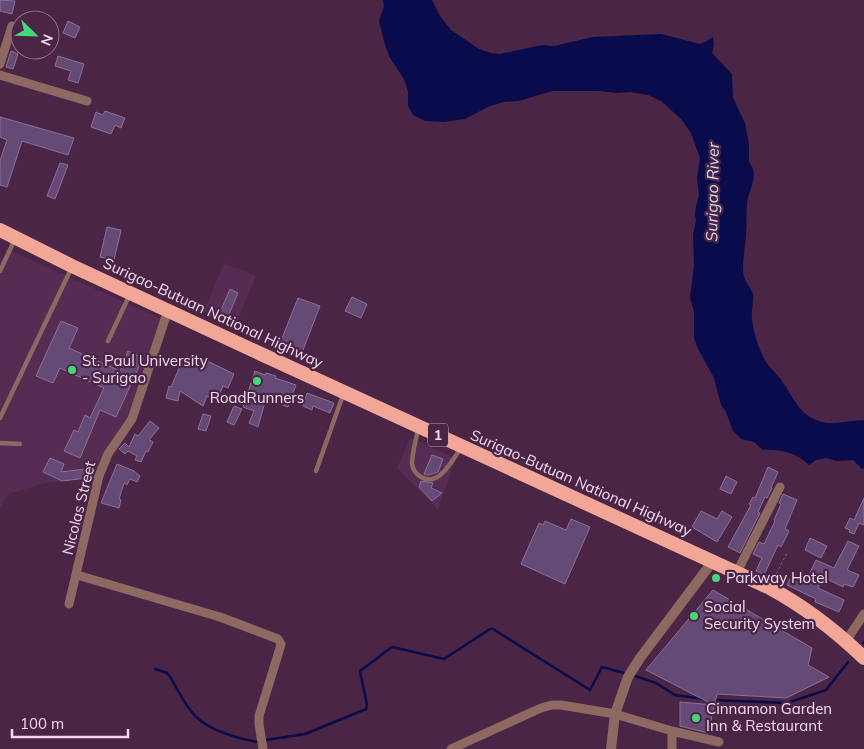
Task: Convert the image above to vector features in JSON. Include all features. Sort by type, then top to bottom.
[{"type":"highway","name":"Surigao-Butuan National Highway","points":[[0,230],[130,293],[770,588],[801,606],[846,641],[864,658]]},
{"type":"street","points":[[0,64],[10,32]]},
{"type":"street","points":[[0,75],[87,102]]},
{"type":"street","name":"Nicolas Street","points":[[69,604],[99,476],[108,454],[132,418],[168,310]]},
{"type":"street","points":[[737,572],[780,487]]},
{"type":"street","points":[[611,749],[615,714],[622,688],[633,667],[713,561]]},
{"type":"street","points":[[77,575],[220,617],[278,638],[281,644],[259,716],[263,749]]},
{"type":"street","points":[[846,641],[864,614]]},
{"type":"street","points":[[451,749],[552,705],[615,714],[672,731],[719,742]]},
{"type":"street","points":[[672,731],[672,749]]},
{"type":"lane","points":[[0,271],[16,238]]},
{"type":"lane","points":[[0,418],[72,266]]},
{"type":"lane","points":[[108,340],[130,293]]},
{"type":"lane","points":[[316,471],[344,392]]},
{"type":"lane","points":[[418,426],[412,464],[415,472],[422,478],[434,479],[440,476],[462,446]]},
{"type":"lane","points":[[0,443],[20,444]]},
{"type":"path","points":[[770,588],[788,551]]},
{"type":"shaded area","name":"St. Paul University - Surigao","points":[[7,249],[162,319],[128,420],[95,478],[46,483],[8,494],[0,508],[0,263]]},
{"type":"shaded area","points":[[224,263],[256,276],[236,324],[204,311]]},
{"type":"shaded area","points":[[410,438],[456,458],[438,510],[397,468]]},
{"type":"water","name":"Surigao River","points":[[383,0],[432,0],[440,16],[451,30],[479,49],[491,53],[500,54],[542,45],[554,46],[593,37],[661,34],[700,44],[713,37],[712,53],[732,74],[733,98],[745,123],[749,144],[749,162],[754,173],[747,208],[743,266],[744,277],[753,294],[752,320],[758,344],[769,366],[781,379],[798,406],[807,415],[819,421],[830,423],[864,420],[864,468],[862,469],[853,460],[837,461],[826,458],[816,460],[809,465],[799,457],[788,453],[776,450],[763,450],[754,442],[741,439],[733,431],[726,412],[721,405],[714,378],[694,338],[694,311],[690,298],[694,266],[693,235],[699,195],[697,178],[700,158],[691,133],[681,119],[661,101],[648,95],[630,92],[552,91],[519,101],[503,102],[488,107],[465,119],[443,122],[425,121],[413,115],[408,106],[408,91],[404,79],[390,58],[385,45],[379,21],[384,6]]},
{"type":"building","points":[[0,0],[15,1],[10,14],[0,11]]},
{"type":"building","points":[[68,21],[80,27],[75,38],[63,33]]},
{"type":"building","points":[[10,54],[10,60],[16,60],[13,69],[6,67]]},
{"type":"building","points":[[60,57],[84,64],[78,83],[68,80],[71,71],[55,66],[57,60],[60,60]]},
{"type":"building","points":[[105,111],[125,118],[121,128],[115,125],[111,134],[91,127],[96,112],[103,115]]},
{"type":"building","points":[[0,117],[74,138],[68,155],[22,141],[7,187],[0,185],[0,161],[7,140],[0,137]]},
{"type":"building","points":[[60,163],[68,165],[55,199],[47,196]]},
{"type":"building","points":[[107,227],[121,230],[114,260],[100,257]]},
{"type":"building","points":[[230,289],[238,293],[227,319],[219,315]]},
{"type":"building","points":[[352,297],[367,304],[361,318],[345,311]]},
{"type":"building","points":[[298,298],[320,306],[301,355],[279,346]]},
{"type":"building","points":[[61,321],[78,328],[69,348],[120,371],[128,351],[143,358],[116,417],[100,410],[80,458],[64,451],[74,430],[78,432],[85,415],[90,418],[104,388],[60,368],[53,383],[36,376]]},
{"type":"building","points":[[197,356],[234,374],[228,388],[223,386],[217,400],[207,396],[203,406],[180,391],[178,401],[166,398],[169,386],[171,387],[181,364],[193,368]]},
{"type":"building","points":[[255,371],[265,375],[266,373],[276,376],[275,378],[296,385],[288,407],[268,400],[265,402],[258,427],[249,423],[254,411],[243,407]]},
{"type":"building","points":[[307,393],[334,403],[330,413],[313,406],[312,410],[303,406]]},
{"type":"building","points":[[234,406],[242,409],[234,425],[227,422]]},
{"type":"building","points":[[203,414],[211,416],[206,431],[198,429]]},
{"type":"building","points":[[150,421],[159,428],[149,440],[153,442],[141,462],[135,460],[137,456],[128,451],[125,454],[119,449],[125,443],[129,447],[135,434],[138,436]]},
{"type":"building","points":[[432,455],[443,459],[438,472],[428,475],[424,474]]},
{"type":"building","points":[[50,458],[64,464],[61,472],[85,469],[86,478],[62,481],[43,472]]},
{"type":"building","points":[[117,464],[134,471],[140,476],[137,482],[130,479],[127,485],[124,483],[119,499],[121,500],[119,508],[101,503]]},
{"type":"building","points":[[768,467],[778,472],[740,553],[728,547],[751,505],[749,504],[753,497],[755,498]]},
{"type":"building","points":[[726,476],[737,482],[731,494],[720,489]]},
{"type":"building","points":[[421,481],[433,483],[431,488],[442,493],[432,501],[419,487]]},
{"type":"building","points":[[783,494],[797,500],[785,529],[789,531],[781,547],[778,545],[764,575],[756,571],[762,558],[753,554],[759,542],[764,544],[775,521]]},
{"type":"building","points":[[864,498],[864,525],[859,523],[854,534],[845,528],[850,518],[854,520]]},
{"type":"building","points":[[701,511],[717,519],[722,511],[732,517],[717,542],[692,527]]},
{"type":"building","points":[[571,519],[590,527],[565,584],[521,564],[539,523],[543,525],[545,521],[566,530]]},
{"type":"building","points":[[810,538],[827,546],[821,558],[805,550]]},
{"type":"building","points":[[848,541],[859,546],[847,570],[859,575],[853,587],[844,584],[843,587],[823,577],[818,588],[844,600],[839,612],[815,602],[816,599],[787,585],[792,575],[806,581],[816,560],[834,568]]},
{"type":"building","points":[[713,590],[812,648],[808,665],[829,677],[786,698],[717,694],[708,733],[680,726],[680,702],[714,705],[646,670]]},
{"type":"waterway","points":[[266,740],[305,734],[366,709],[367,705],[360,671],[392,647],[444,659],[490,629],[493,629],[590,690],[602,667],[624,673]]},
{"type":"waterway","points":[[712,700],[787,703],[826,690],[848,662]]},
{"type":"waterway","points":[[155,669],[167,673],[188,707],[204,723],[230,735],[257,742]]},
{"type":"waterway","points":[[632,675],[656,683],[675,695],[704,699]]},
{"type":"place","name":"St. Paul University - Surigao","points":[[72,370]]},
{"type":"place","name":"RoadRunners","points":[[257,381]]},
{"type":"place","name":"Parkway Hotel","points":[[716,578]]},
{"type":"place","name":"Social Security System","points":[[694,616]]},
{"type":"place","name":"Cinnamon Garden Inn & Restaurant","points":[[696,718]]}]
